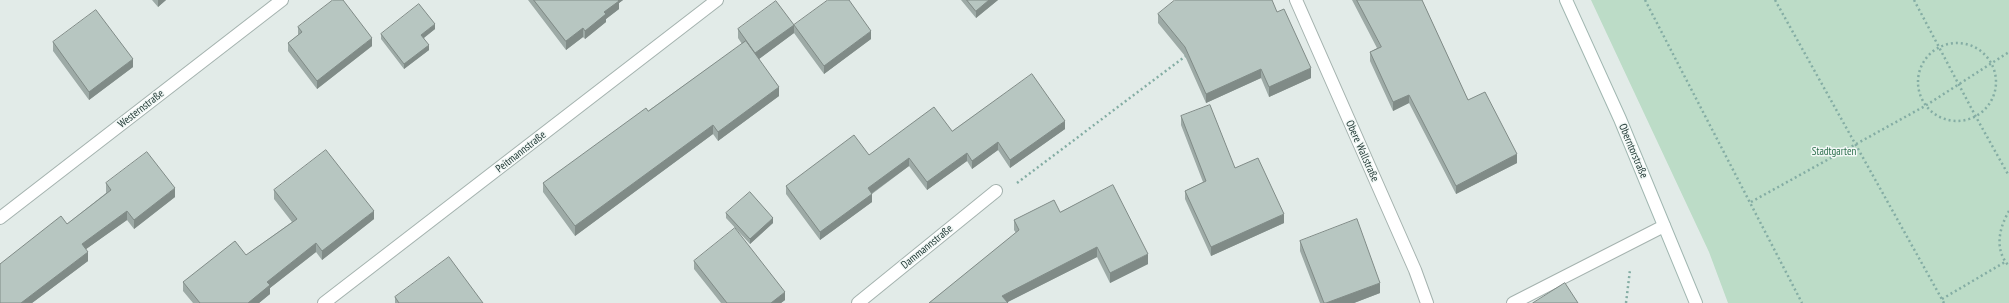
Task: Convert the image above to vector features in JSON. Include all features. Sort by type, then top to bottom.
[{"type":"street","name":"Westernstraße","points":[[0,218],[282,0]]},
{"type":"street","name":"Peitmannstraße","points":[[324,303],[717,0]]},
{"type":"street","name":"Obere Wallstraße","points":[[1296,0],[1415,270],[1426,303]]},
{"type":"street","name":"Oberntorstraße","points":[[1566,0],[1620,119],[1696,303]]},
{"type":"street","name":"Dammannstraße","points":[[858,303],[996,191]]},
{"type":"street","points":[[1513,303],[1664,226]]},
{"type":"path","points":[[1645,0],[1802,303]]},
{"type":"path","points":[[1775,0],[1944,303]]},
{"type":"path","points":[[1914,0],[2009,176]]},
{"type":"path","points":[[1959,43],[1978,49],[1992,63],[1997,83],[1995,93],[1991,103],[1976,117],[1958,122],[1939,118],[1925,106],[1918,90],[1919,73],[1926,58],[1939,47],[1959,43]]},
{"type":"path","points":[[996,191],[1015,185],[1190,52]]},
{"type":"path","points":[[1751,202],[1855,143],[1925,106],[2009,52]]},
{"type":"path","points":[[2009,211],[2000,227],[1999,245],[2009,266]]},
{"type":"path","points":[[1942,299],[2006,262]]},
{"type":"green space","name":"Stadtgarten","points":[[1591,0],[2009,0],[2009,303],[1728,303],[1709,252]]},
{"type":"building","points":[[333,0],[343,0],[372,38],[317,81],[288,43],[302,32],[298,27]]},
{"type":"building","points":[[534,0],[619,1],[604,12],[606,14],[585,31],[583,28],[566,41]]},
{"type":"building","points":[[828,0],[849,0],[871,31],[824,66],[794,25]]},
{"type":"building","points":[[967,0],[989,0],[976,11]]},
{"type":"building","points":[[1175,0],[1272,0],[1277,12],[1284,9],[1311,68],[1269,87],[1261,69],[1206,94],[1185,47],[1158,14]]},
{"type":"building","points":[[1357,0],[1422,0],[1468,100],[1485,92],[1517,154],[1456,186],[1409,95],[1393,102],[1370,52],[1381,47]]},
{"type":"building","points":[[776,1],[794,25],[755,53],[738,29]]},
{"type":"building","points":[[419,4],[435,24],[421,35],[429,45],[404,64],[381,34]]},
{"type":"building","points":[[96,10],[133,59],[89,92],[53,42]]},
{"type":"building","points":[[746,41],[779,87],[718,132],[713,125],[575,226],[543,183],[646,108],[648,111]]},
{"type":"building","points":[[1032,74],[1065,121],[1010,160],[998,142],[972,161],[967,153],[927,182],[909,158],[868,188],[872,194],[820,232],[786,186],[854,135],[869,155],[934,107],[952,131]]},
{"type":"building","points":[[1210,105],[1235,168],[1258,158],[1284,214],[1211,247],[1185,191],[1206,181],[1181,116]]},
{"type":"building","points":[[326,150],[374,211],[322,251],[316,243],[267,282],[270,285],[248,303],[200,303],[183,282],[235,241],[246,255],[297,219],[274,190]]},
{"type":"building","points":[[147,152],[175,188],[134,220],[127,211],[82,244],[88,252],[21,303],[0,303],[0,264],[61,216],[67,224],[111,190],[106,183]]},
{"type":"building","points":[[1113,185],[1148,254],[1110,273],[1097,247],[1002,296],[1008,303],[929,303],[1019,230],[1014,220],[1054,200],[1060,212]]},
{"type":"building","points":[[750,192],[773,218],[750,239],[726,213]]},
{"type":"building","points":[[1357,219],[1380,283],[1324,303],[1300,241]]},
{"type":"building","points":[[735,228],[785,292],[771,303],[727,303],[694,261]]},
{"type":"building","points":[[449,257],[483,303],[399,303],[395,297]]},
{"type":"building","points":[[1565,283],[1578,303],[1533,303]]}]
